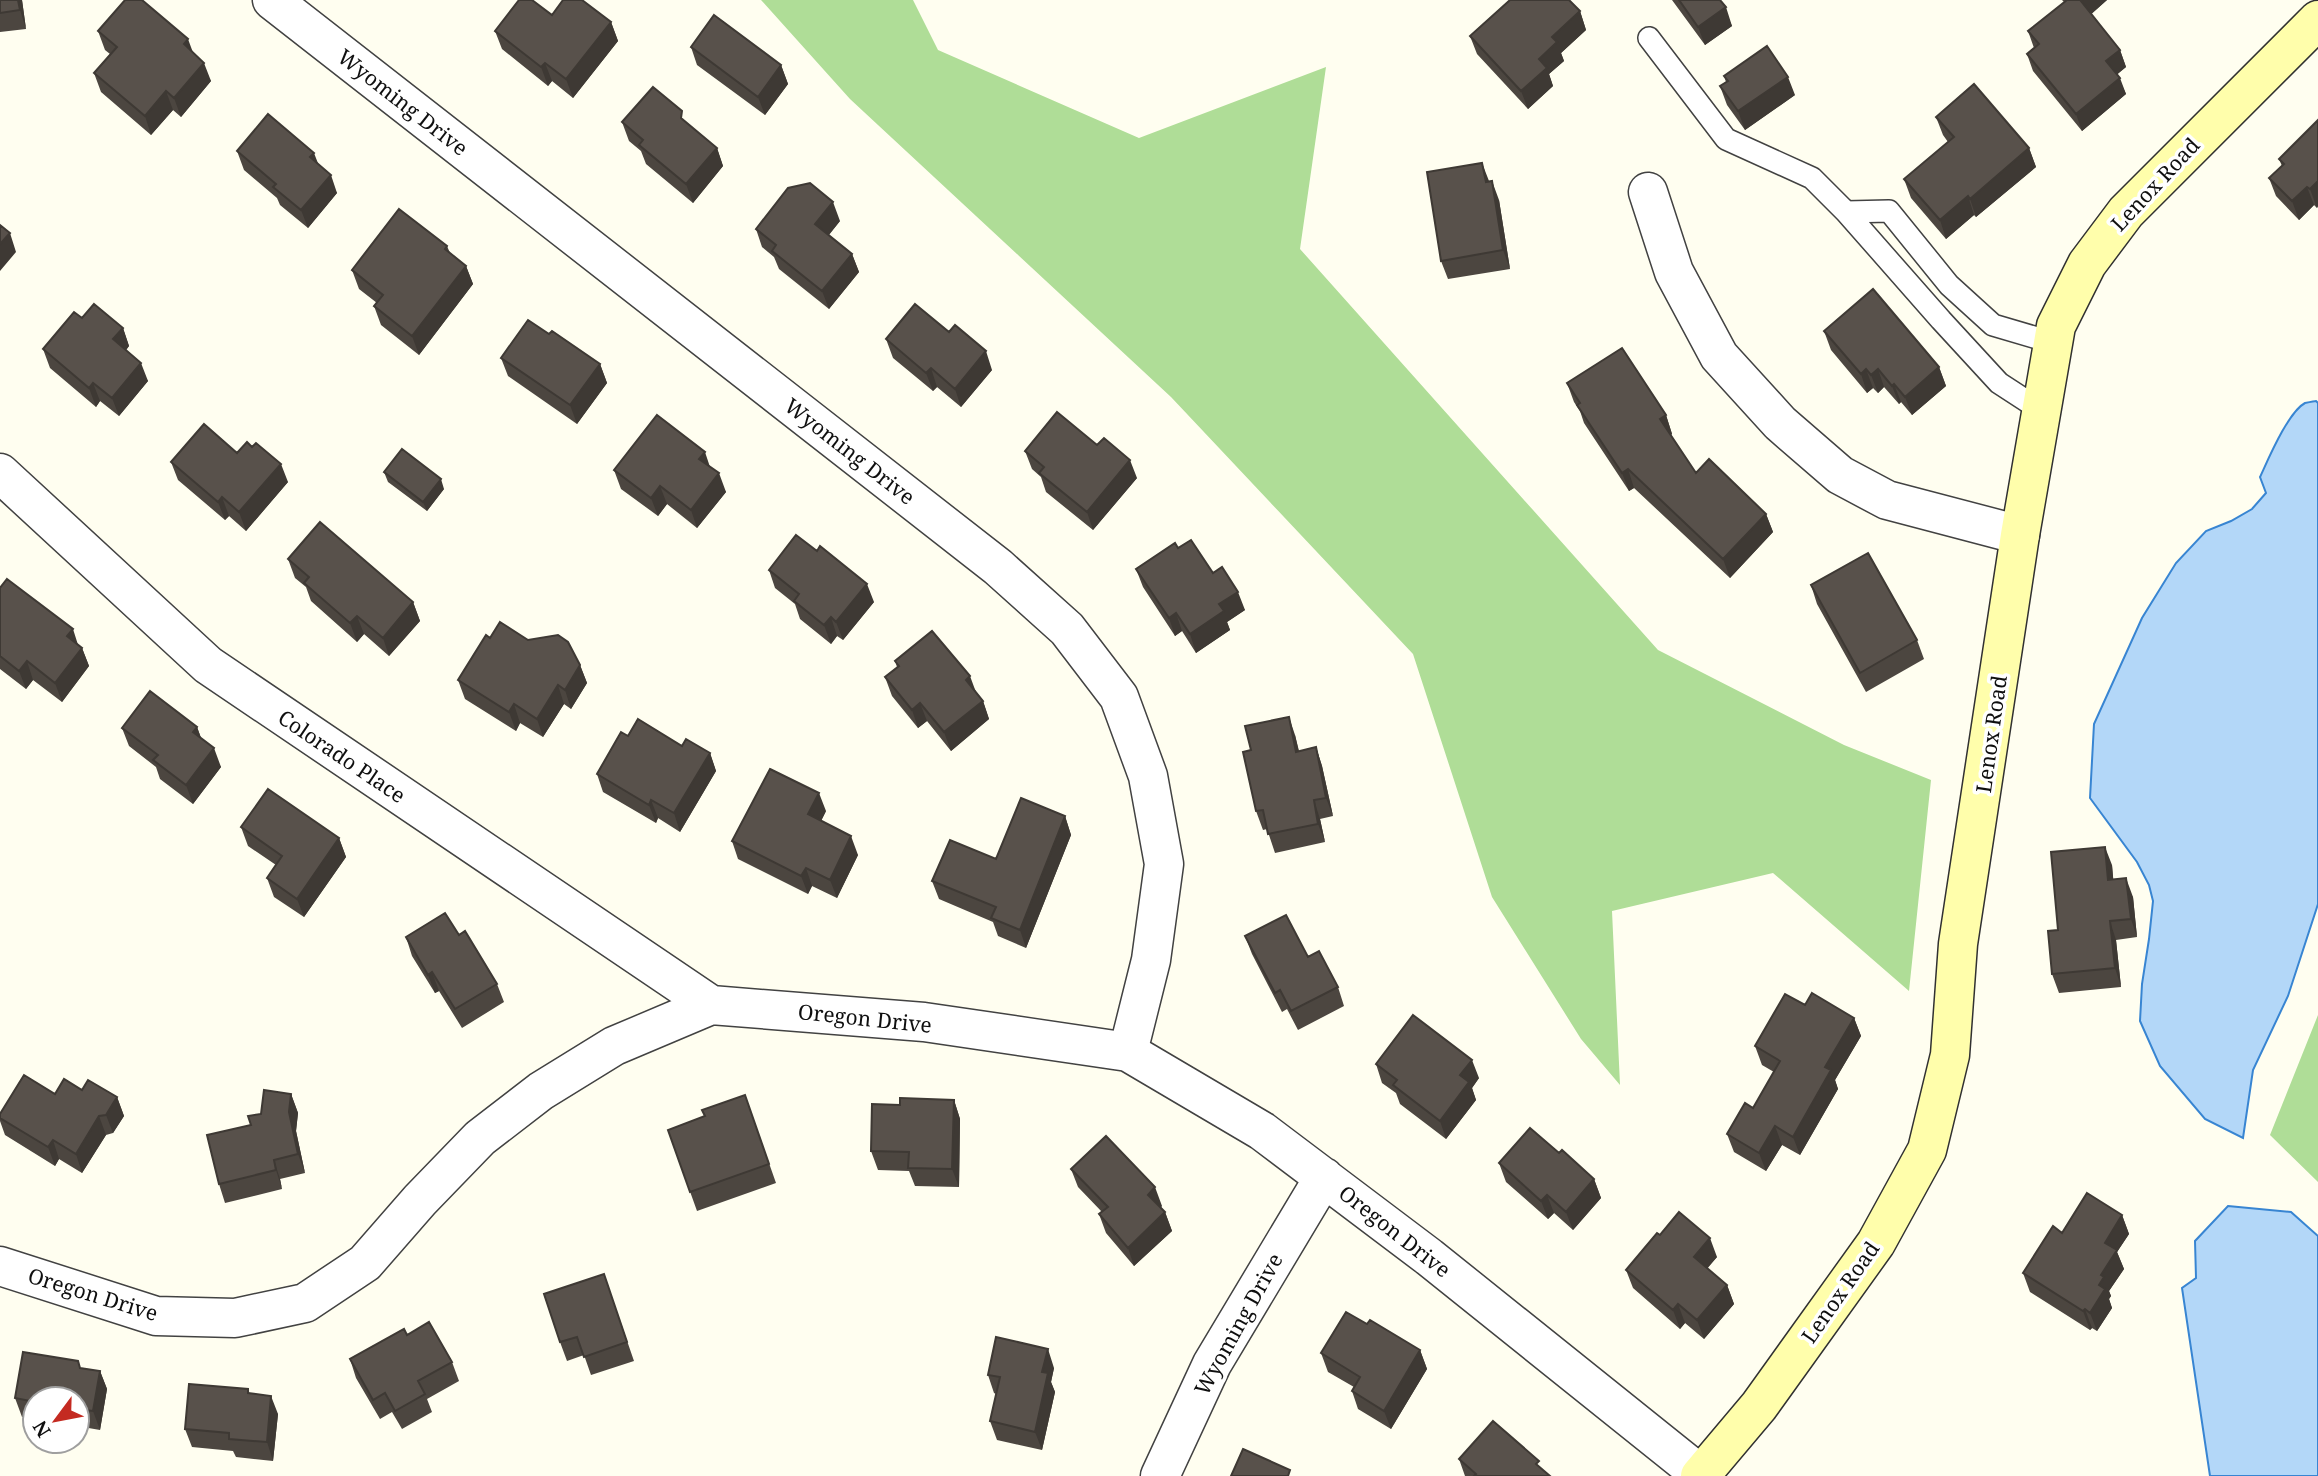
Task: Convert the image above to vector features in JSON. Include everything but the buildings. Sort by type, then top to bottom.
[{"type":"street","name":"Wyoming Drive","points":[[272,0],[998,567],[1067,629],[1119,697],[1148,776],[1164,864],[1151,960],[1128,1052]]},
{"type":"street","name":"Lenox Road","points":[[1701,1475],[1759,1406],[1876,1243],[1927,1150],[1950,1055],[1958,944],[2020,535],[2056,326],[2087,264],[2126,212],[2318,20]]},
{"type":"street","points":[[1648,192],[1674,272],[1719,356],[1780,423],[1840,475],[1887,500],[2020,535]]},
{"type":"street","name":"Colorado Place","points":[[0,474],[208,665],[711,1005]]},
{"type":"street","name":"Oregon Drive","points":[[0,1266],[156,1316],[235,1318],[305,1303],[365,1263],[420,1200],[480,1138],[541,1091],[614,1045],[711,1005],[924,1022],[1128,1052],[1262,1130],[1429,1256],[1701,1475]]},
{"type":"street","name":"Wyoming Drive","points":[[1160,1476],[1212,1364],[1324,1177]]},
{"type":"lane","points":[[1649,38],[1726,139],[1812,178],[1846,212],[1999,383],[2042,411]]},
{"type":"lane","points":[[1846,212],[1889,211],[1949,285],[1993,325],[2054,343]]},
{"type":"lane","points":[[1941,320],[1949,285]]},
{"type":"green space","points":[[761,0],[913,0],[938,50],[1139,138],[1326,67],[1300,249],[1658,650],[1844,745],[1931,780],[1909,991],[1773,873],[1612,911],[1620,1085],[1581,1039],[1492,897],[1413,654],[1171,397],[850,99]]},
{"type":"green space","points":[[2318,1015],[2318,1182],[2270,1135]]},
{"type":"water","points":[[2316,401],[2318,904],[2288,996],[2253,1070],[2243,1138],[2205,1119],[2160,1066],[2140,1021],[2153,901],[2149,885],[2137,862],[2090,798],[2094,724],[2142,618],[2176,563],[2206,531],[2252,509],[2266,493],[2260,477],[2279,437],[2299,408],[2305,403]]},
{"type":"water","points":[[2228,1206],[2291,1212],[2318,1236],[2318,1476],[2210,1476],[2182,1288],[2196,1278],[2195,1241]]}]
